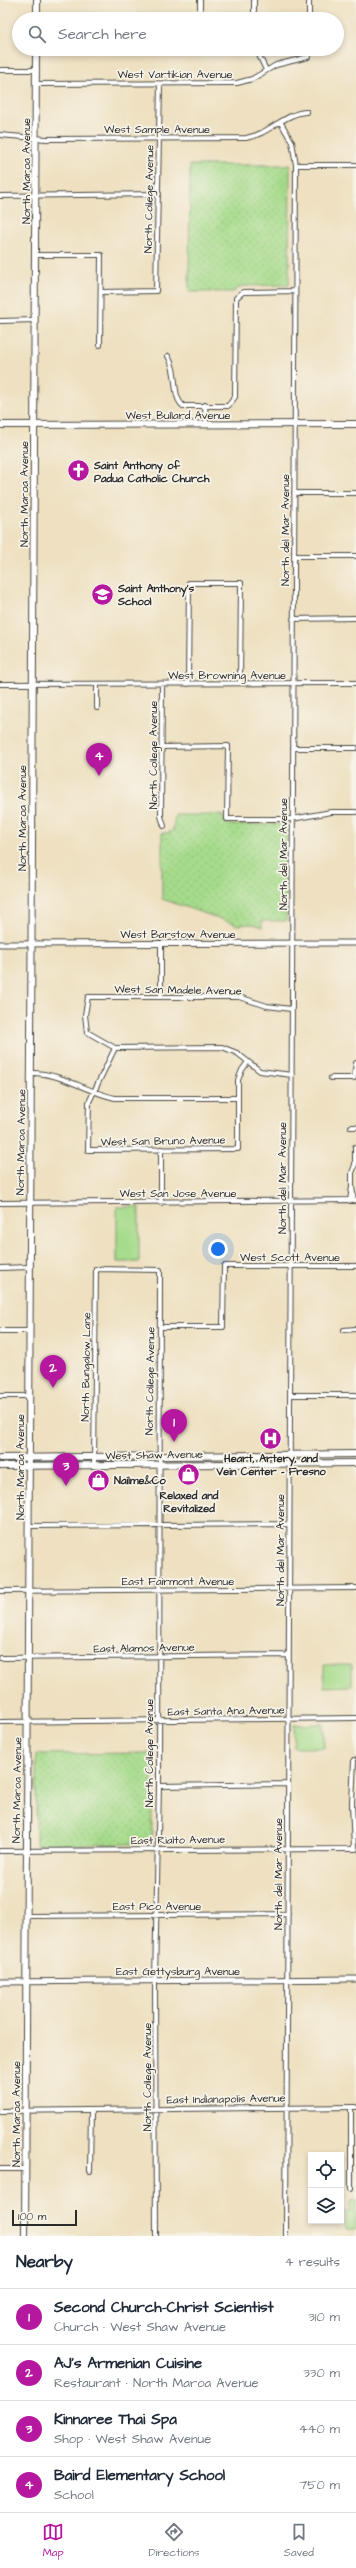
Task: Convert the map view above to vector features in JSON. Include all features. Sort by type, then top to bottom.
[{"type":"main road","points":[[37,0],[37,12]]},
{"type":"main road","name":"North Maroa Avenue","points":[[25,2236],[26,1851],[29,1658],[28,1590],[30,1526],[29,1331],[32,1073],[31,943],[36,56]]},
{"type":"main road","name":"West Bullard Avenue","points":[[0,425],[356,424]]},
{"type":"main road","name":"West Shaw Avenue","points":[[0,1458],[356,1454]]},
{"type":"main road","name":"West Shaw Avenue","points":[[0,1466],[356,1463]]},
{"type":"street","points":[[200,0],[200,12]]},
{"type":"street","points":[[254,0],[254,12]]},
{"type":"street","points":[[309,0],[309,12]]},
{"type":"street","points":[[259,56],[266,70]]},
{"type":"street","name":"West Vartikian Avenue","points":[[36,84],[237,83],[252,79],[266,70],[287,60],[308,56]]},
{"type":"street","points":[[0,70],[36,70]]},
{"type":"street","name":"North College Avenue","points":[[101,292],[156,291],[160,84]]},
{"type":"street","name":"West Sample Avenue","points":[[0,135],[36,138],[246,138],[261,134],[298,113],[308,112]]},
{"type":"street","name":"North del Mar Avenue","points":[[281,123],[292,142],[296,165],[294,291],[291,1009],[292,1201],[290,1266],[286,2236]]},
{"type":"street","points":[[296,165],[356,165]]},
{"type":"street","points":[[0,196],[36,194],[159,194]]},
{"type":"street","points":[[35,255],[101,255],[100,345]]},
{"type":"street","points":[[168,356],[176,373],[176,397],[179,402],[187,408],[205,405],[225,408],[231,404],[235,397],[236,298],[238,294],[243,292],[294,291]]},
{"type":"street","points":[[0,320],[35,320]]},
{"type":"street","points":[[205,405],[206,424]]},
{"type":"street","points":[[294,493],[356,493]]},
{"type":"street","points":[[294,556],[356,556]]},
{"type":"street","points":[[188,684],[189,583],[241,583],[240,683]]},
{"type":"street","points":[[293,619],[356,618]]},
{"type":"street","name":"West Browning Avenue","points":[[0,684],[356,683]]},
{"type":"street","points":[[97,684],[97,708]]},
{"type":"street","name":"North College Avenue","points":[[162,684],[162,816],[164,826]]},
{"type":"street","points":[[162,747],[228,746],[227,819],[292,819],[331,812],[356,812]]},
{"type":"street","points":[[293,748],[356,748]]},
{"type":"street","name":"West Barstow Avenue","points":[[0,944],[356,943]]},
{"type":"street","points":[[161,944],[161,997]]},
{"type":"street","name":"West San Madele Avenue","points":[[115,1048],[87,1032],[85,1015],[88,997],[239,997],[267,1006],[291,1009]]},
{"type":"street","points":[[94,1091],[115,1048],[222,1047],[237,1053],[247,1063],[260,1071],[292,1075]]},
{"type":"street","points":[[32,1073],[54,1075],[115,1098],[238,1098],[238,1080],[247,1063]]},
{"type":"street","points":[[330,1078],[354,1078],[356,1063]]},
{"type":"street","name":"West San Bruno Avenue","points":[[94,1091],[88,1110],[88,1150],[238,1149],[238,1098]]},
{"type":"street","points":[[353,1200],[352,1173],[356,1162],[355,1147]]},
{"type":"street","points":[[160,1149],[161,1203]]},
{"type":"street","name":"West San Jose Avenue","points":[[0,1203],[161,1203],[353,1200]]},
{"type":"street","name":"West Scott Avenue","points":[[160,1327],[223,1327],[224,1266],[356,1266]]},
{"type":"street","points":[[0,1268],[30,1267]]},
{"type":"street","name":"North Bungalow Lane","points":[[94,1466],[96,1269],[160,1270]]},
{"type":"street","name":"North College Avenue","points":[[156,2236],[157,2109],[155,1980],[159,1786],[158,1456],[160,1270]]},
{"type":"street","points":[[344,1330],[356,1329]]},
{"type":"street","points":[[0,1331],[29,1331]]},
{"type":"street","points":[[290,1395],[356,1395]]},
{"type":"street","points":[[0,1396],[29,1396]]},
{"type":"street","points":[[30,1526],[289,1524]]},
{"type":"street","name":"East Fairmont Avenue","points":[[0,1591],[356,1588]]},
{"type":"street","name":"East Alamos Avenue","points":[[0,1658],[288,1655]]},
{"type":"street","name":"East Santa Ana Avenue","points":[[0,1722],[356,1718]]},
{"type":"street","points":[[354,1760],[352,1803],[355,1849]]},
{"type":"street","points":[[159,1786],[287,1784]]},
{"type":"street","name":"East Rialto Avenue","points":[[0,1851],[288,1848],[355,1849]]},
{"type":"street","name":"East Pico Avenue","points":[[26,1916],[288,1914]]},
{"type":"street","name":"East Gettysburg Avenue","points":[[0,1982],[356,1979]]},
{"type":"street","points":[[351,2107],[351,2189]]},
{"type":"street","name":"East Indianapolis Avenue","points":[[0,2111],[356,2107]]},
{"type":"street","points":[[90,2171],[91,2110]]},
{"type":"street","points":[[0,2170],[26,2169]]},
{"type":"green space","points":[[190,165],[290,165],[289,285],[242,286],[233,292],[189,292]]},
{"type":"green space","points":[[175,815],[222,815],[225,822],[231,825],[287,824],[286,921],[262,921],[262,927],[254,924],[238,925],[162,899],[162,833],[168,833],[173,830]]},
{"type":"green space","points":[[117,1207],[139,1207],[139,1262],[117,1262]]},
{"type":"green space","points":[[324,1665],[352,1665],[352,1686],[324,1687]]},
{"type":"green space","points":[[324,1724],[324,1748],[294,1748],[294,1725]]},
{"type":"green space","points":[[152,1753],[152,1844],[36,1845],[36,1754]]},
{"type":"green space","points":[[356,2200],[356,2230],[345,2230],[345,2211],[351,2211],[351,2201]]},
{"type":"place","name":"Saint Anthony of Padua Catholic Church","points":[[78,471]]},
{"type":"place","name":"Saint Anthony's School","points":[[103,594]]},
{"type":"place","name":"Baird Elementary School","points":[[99,776]]},
{"type":"place","name":"AJ's Armenian Cuisine","points":[[53,1388]]},
{"type":"place","name":"Heart, Artery, and Vein Center - Fresno","points":[[271,1438]]},
{"type":"place","name":"Second Church-Christ Scientist","points":[[174,1442]]},
{"type":"place","name":"Relaxed and Revitalized","points":[[189,1475]]},
{"type":"place","name":"Nailme&Co","points":[[98,1480]]},
{"type":"place","name":"Kinnaree Thai Spa","points":[[66,1486]]}]
